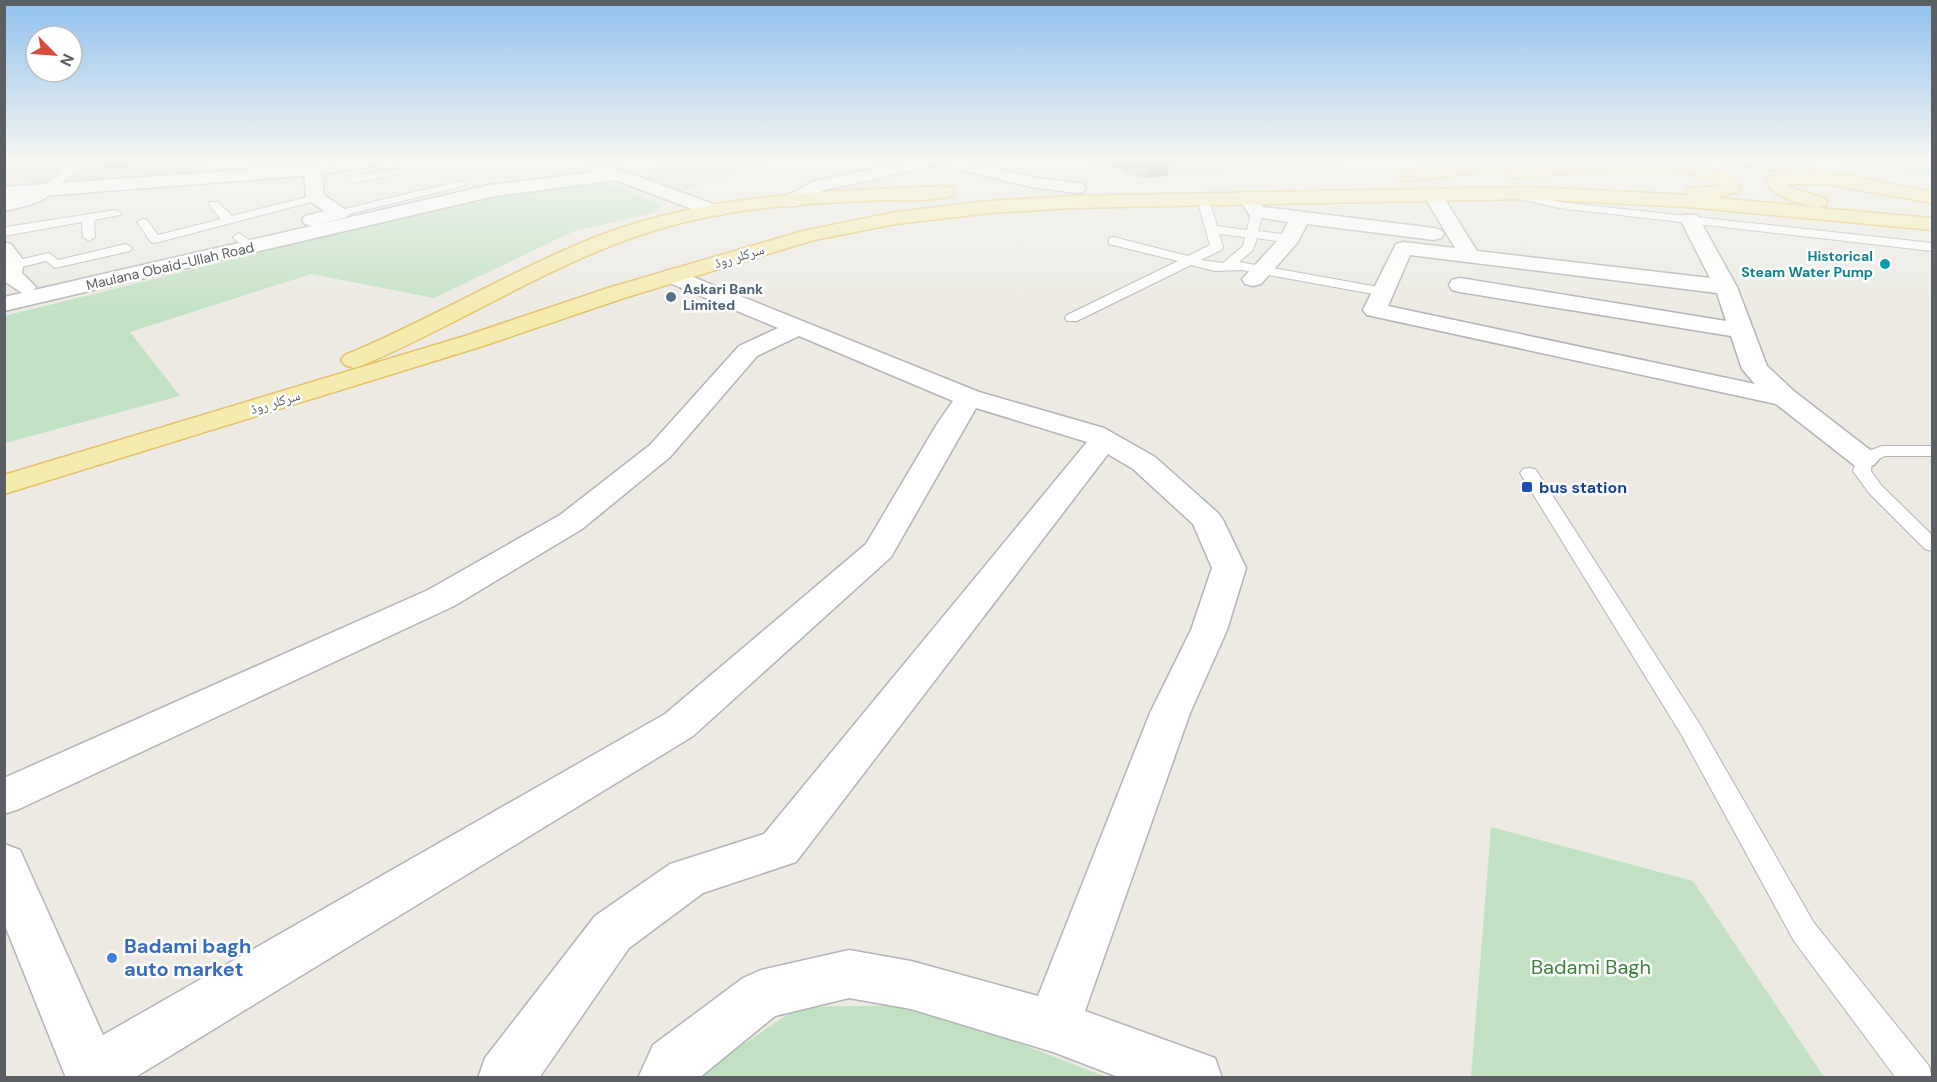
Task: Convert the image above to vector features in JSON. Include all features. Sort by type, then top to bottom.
[{"type":"main road","name":"سرکلر روڈ","points":[[4,465],[326,370],[574,270],[639,228],[718,210]]},
{"type":"main road","points":[[862,210],[871,222]]},
{"type":"main road","name":"سرکلر روڈ","points":[[4,485],[462,345],[616,293],[810,235],[871,222],[951,210]]},
{"type":"main road","name":"سرکلر روڈ","points":[[1785,210],[1932,225]]},
{"type":"main road","points":[[1885,210],[1932,217]]},
{"type":"main road","points":[[574,270],[616,293]]},
{"type":"street","points":[[336,210],[340,213]]},
{"type":"street","name":"Maulana Obaid-Ullah Road","points":[[4,304],[406,210]]},
{"type":"street","points":[[1274,210],[1300,217],[1456,237]]},
{"type":"street","points":[[1441,210],[1456,237],[1472,256]]},
{"type":"street","points":[[169,264],[162,256],[243,241],[340,213]]},
{"type":"street","points":[[1258,275],[1290,239],[1300,217]]},
{"type":"street","points":[[1690,219],[1726,287],[1755,369],[1785,398],[1864,459]]},
{"type":"street","points":[[1726,287],[1403,248],[1375,310],[1785,398]]},
{"type":"street","points":[[1447,326],[1472,256]]},
{"type":"street","points":[[673,276],[969,398],[1094,434],[1144,462],[1207,520],[1229,568],[1209,630],[1170,713],[1053,1026]]},
{"type":"street","points":[[1460,285],[1742,331]]},
{"type":"street","points":[[4,797],[441,598],[571,522],[660,451],[748,351],[797,328]]},
{"type":"street","points":[[5,871],[93,1075],[679,725],[879,550],[951,424],[969,398]]},
{"type":"street","points":[[505,1077],[612,932],[687,878],[780,848],[1104,440]]},
{"type":"street","points":[[664,1077],[672,1064],[762,995],[849,974],[911,985],[1053,1026],[1195,1077]]},
{"type":"lane","points":[[220,210],[229,220]]},
{"type":"lane","points":[[143,222],[155,239],[266,210]]},
{"type":"lane","points":[[340,213],[350,210]]},
{"type":"lane","points":[[1072,318],[1217,247],[1206,210]]},
{"type":"lane","points":[[1226,267],[1249,247],[1252,234],[1252,210]]},
{"type":"lane","points":[[1610,210],[1932,247]]},
{"type":"lane","points":[[4,233],[116,213]]},
{"type":"lane","points":[[88,218],[89,237]]},
{"type":"lane","points":[[1211,229],[1290,239]]},
{"type":"lane","points":[[1113,241],[1215,267],[1242,266],[1258,275],[1384,292]]},
{"type":"lane","points":[[11,267],[49,257],[55,264],[126,248]]},
{"type":"lane","points":[[1932,451],[1882,451],[1864,459],[1862,471],[1875,489],[1932,545]]},
{"type":"lane","points":[[1529,473],[1690,729],[1804,932],[1917,1077]]},
{"type":"green space","points":[[432,210],[656,210],[574,231],[434,298],[311,274],[130,332],[180,396],[5,443],[4,316]]},
{"type":"green space","name":"Badami Bagh","points":[[1491,827],[1693,881],[1824,1077],[1471,1077]]},
{"type":"green space","points":[[921,1005],[1106,1077],[697,1078],[699,1074],[799,1007]]},
{"type":"place","name":"Historical Steam Water Pump","points":[[1885,264]]},
{"type":"place","name":"Askari Bank Limited","points":[[671,297]]},
{"type":"place","name":"bus station","points":[[1527,487]]},
{"type":"place","name":"Badami bagh auto market","points":[[112,958]]}]
